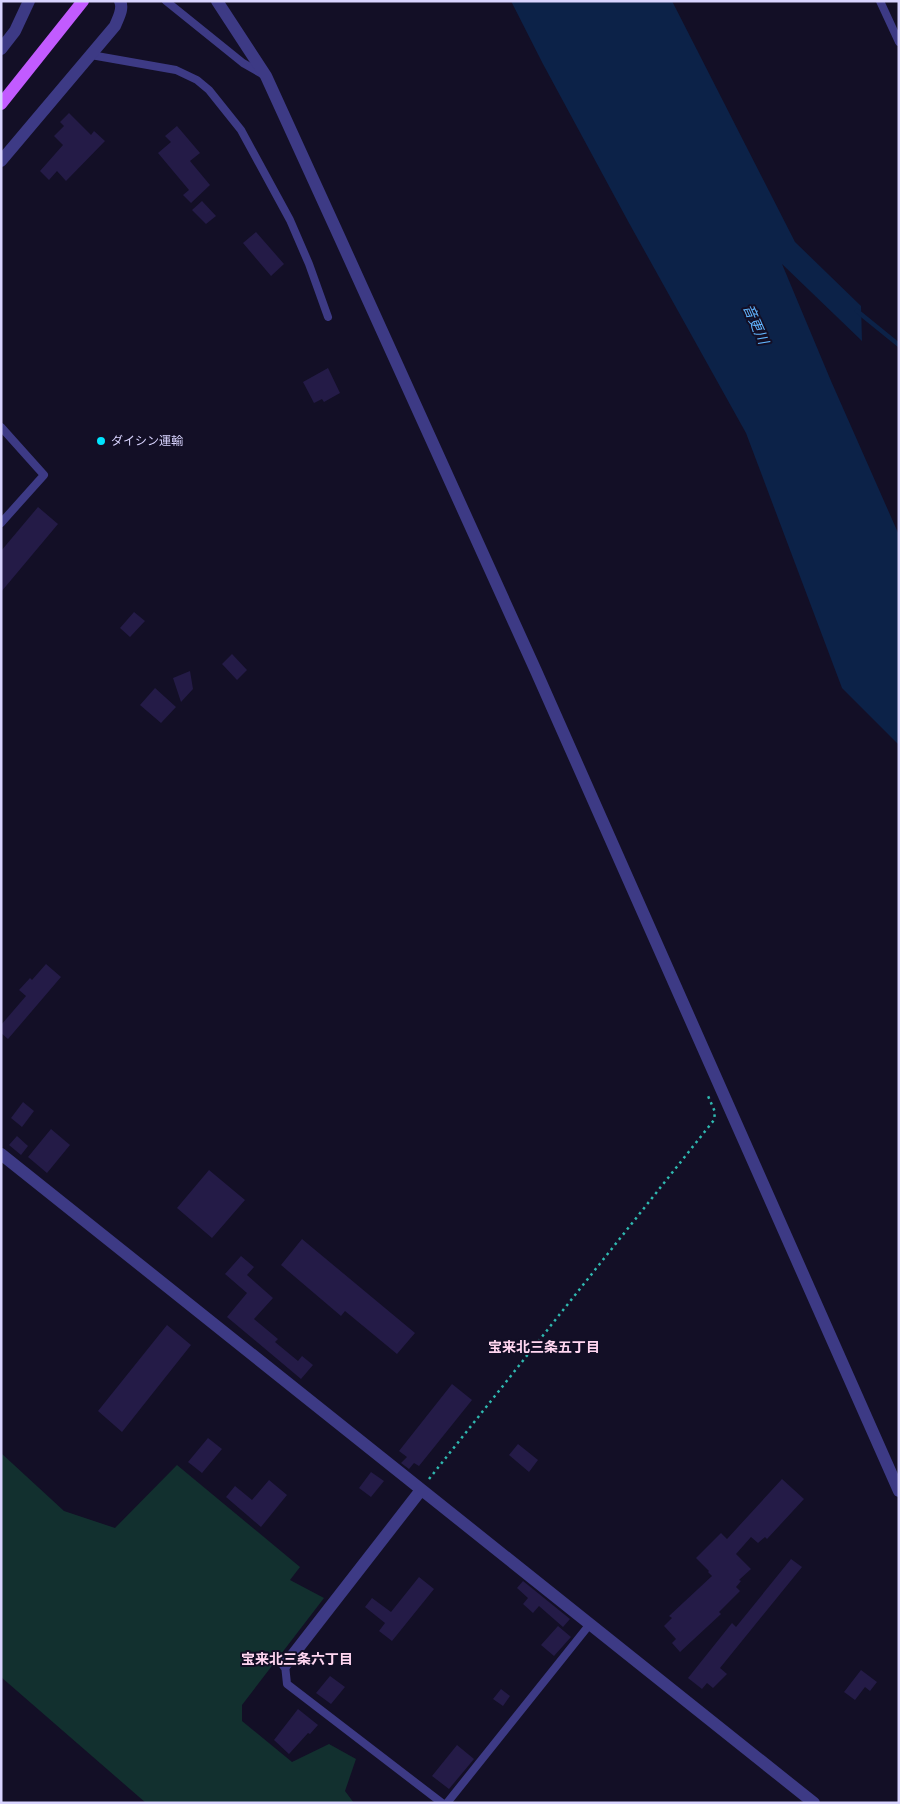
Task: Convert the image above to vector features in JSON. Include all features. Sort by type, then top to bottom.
[{"type":"main road","points":[[1,104],[83,1]]},
{"type":"street","points":[[1,49],[15,31],[29,1]]},
{"type":"street","points":[[1,161],[116,26],[120,12],[120,1]]},
{"type":"street","points":[[216,1],[266,76],[528,653],[899,1492]]},
{"type":"street","points":[[1,1154],[814,1803]]},
{"type":"street","points":[[284,1665],[421,1490]]},
{"type":"lane","points":[[166,1],[243,64],[266,76]]},
{"type":"lane","points":[[880,1],[899,42]]},
{"type":"lane","points":[[91,55],[176,70],[197,80],[209,90],[241,130],[290,220],[309,264],[328,317]]},
{"type":"lane","points":[[1,427],[44,475],[1,523]]},
{"type":"lane","points":[[448,1803],[590,1624]]},
{"type":"lane","points":[[284,1665],[286,1684],[442,1803]]},
{"type":"path","points":[[421,1490],[714,1120],[715,1112],[705,1089],[714,1072]]},
{"type":"green space","points":[[1,1453],[64,1511],[115,1528],[177,1465],[300,1567],[290,1580],[324,1598],[242,1705],[242,1721],[292,1762],[329,1744],[356,1759],[345,1791],[354,1803],[146,1803],[1,1677]]},
{"type":"water","name":"音更川","points":[[511,1],[672,1],[795,242],[861,306],[862,341],[782,264],[899,535],[899,745],[842,688],[746,433],[629,223]]},
{"type":"building","points":[[69,113],[91,135],[94,131],[105,141],[66,181],[57,171],[49,180],[40,171],[63,145],[54,136],[64,126],[60,122]]},
{"type":"building","points":[[177,126],[200,153],[190,161],[210,185],[191,203],[183,195],[189,190],[158,153],[171,142],[165,136]]},
{"type":"building","points":[[202,201],[216,216],[206,224],[192,210]]},
{"type":"building","points":[[256,232],[284,264],[271,276],[243,243]]},
{"type":"building","points":[[328,368],[340,393],[324,402],[322,399],[314,403],[303,382]]},
{"type":"building","points":[[38,507],[58,524],[1,592],[1,551]]},
{"type":"building","points":[[134,612],[145,621],[130,637],[120,628]]},
{"type":"building","points":[[232,654],[247,670],[237,680],[222,664]]},
{"type":"building","points":[[190,671],[193,689],[181,702],[173,678]]},
{"type":"building","points":[[155,688],[176,707],[161,723],[140,705]]},
{"type":"building","points":[[46,964],[61,977],[8,1039],[1,1033],[1,1025],[26,996],[19,990],[30,978],[32,980]]},
{"type":"building","points":[[23,1102],[34,1111],[22,1127],[11,1118]]},
{"type":"building","points":[[51,1129],[70,1145],[47,1173],[28,1157]]},
{"type":"building","points":[[17,1136],[28,1146],[21,1155],[9,1145]]},
{"type":"building","points":[[209,1170],[245,1200],[212,1238],[177,1208]]},
{"type":"building","points":[[302,1239],[415,1333],[397,1354],[345,1311],[341,1316],[281,1265]]},
{"type":"building","points":[[241,1256],[254,1267],[247,1275],[273,1298],[254,1319],[278,1339],[275,1342],[298,1361],[302,1356],[313,1365],[301,1379],[227,1317],[247,1293],[225,1274]]},
{"type":"building","points":[[167,1325],[191,1345],[122,1432],[98,1411]]},
{"type":"building","points":[[452,1384],[472,1400],[419,1466],[414,1463],[409,1469],[401,1463],[407,1457],[399,1451]]},
{"type":"building","points":[[208,1438],[222,1449],[202,1473],[188,1462]]},
{"type":"building","points":[[518,1444],[538,1460],[529,1472],[509,1455]]},
{"type":"building","points":[[371,1472],[384,1481],[371,1497],[359,1488]]},
{"type":"building","points":[[782,1479],[804,1499],[767,1539],[765,1537],[758,1543],[751,1537],[736,1554],[751,1569],[739,1580],[741,1581],[736,1587],[740,1591],[719,1612],[721,1614],[680,1652],[672,1643],[676,1639],[664,1626],[672,1618],[669,1616],[712,1576],[696,1558],[721,1533],[727,1539]]},
{"type":"building","points":[[269,1480],[287,1495],[261,1527],[226,1497],[235,1486],[252,1500]]},
{"type":"building","points":[[791,1559],[802,1567],[720,1668],[727,1674],[713,1688],[707,1683],[702,1689],[688,1678],[732,1623],[736,1627]]},
{"type":"building","points":[[419,1577],[434,1589],[392,1641],[379,1631],[385,1623],[365,1607],[372,1598],[391,1612]]},
{"type":"building","points":[[523,1581],[570,1619],[563,1627],[539,1606],[533,1613],[523,1604],[528,1598],[517,1588]]},
{"type":"building","points":[[558,1626],[571,1637],[554,1656],[541,1645]]},
{"type":"building","points":[[861,1670],[877,1682],[870,1691],[865,1687],[855,1700],[844,1692]]},
{"type":"building","points":[[330,1676],[345,1687],[331,1704],[316,1693]]},
{"type":"building","points":[[501,1689],[510,1696],[503,1706],[493,1699]]},
{"type":"building","points":[[298,1709],[318,1725],[289,1754],[274,1740]]},
{"type":"building","points":[[457,1745],[474,1759],[449,1789],[432,1776]]},
{"type":"waterway","points":[[857,311],[899,345]]},
{"type":"place","name":"ダイシン運輸","points":[[101,441]]},
{"type":"district","name":"宝来北三条五丁目","points":[[544,1347]]},
{"type":"district","name":"宝来北三条六丁目","points":[[297,1659]]}]
